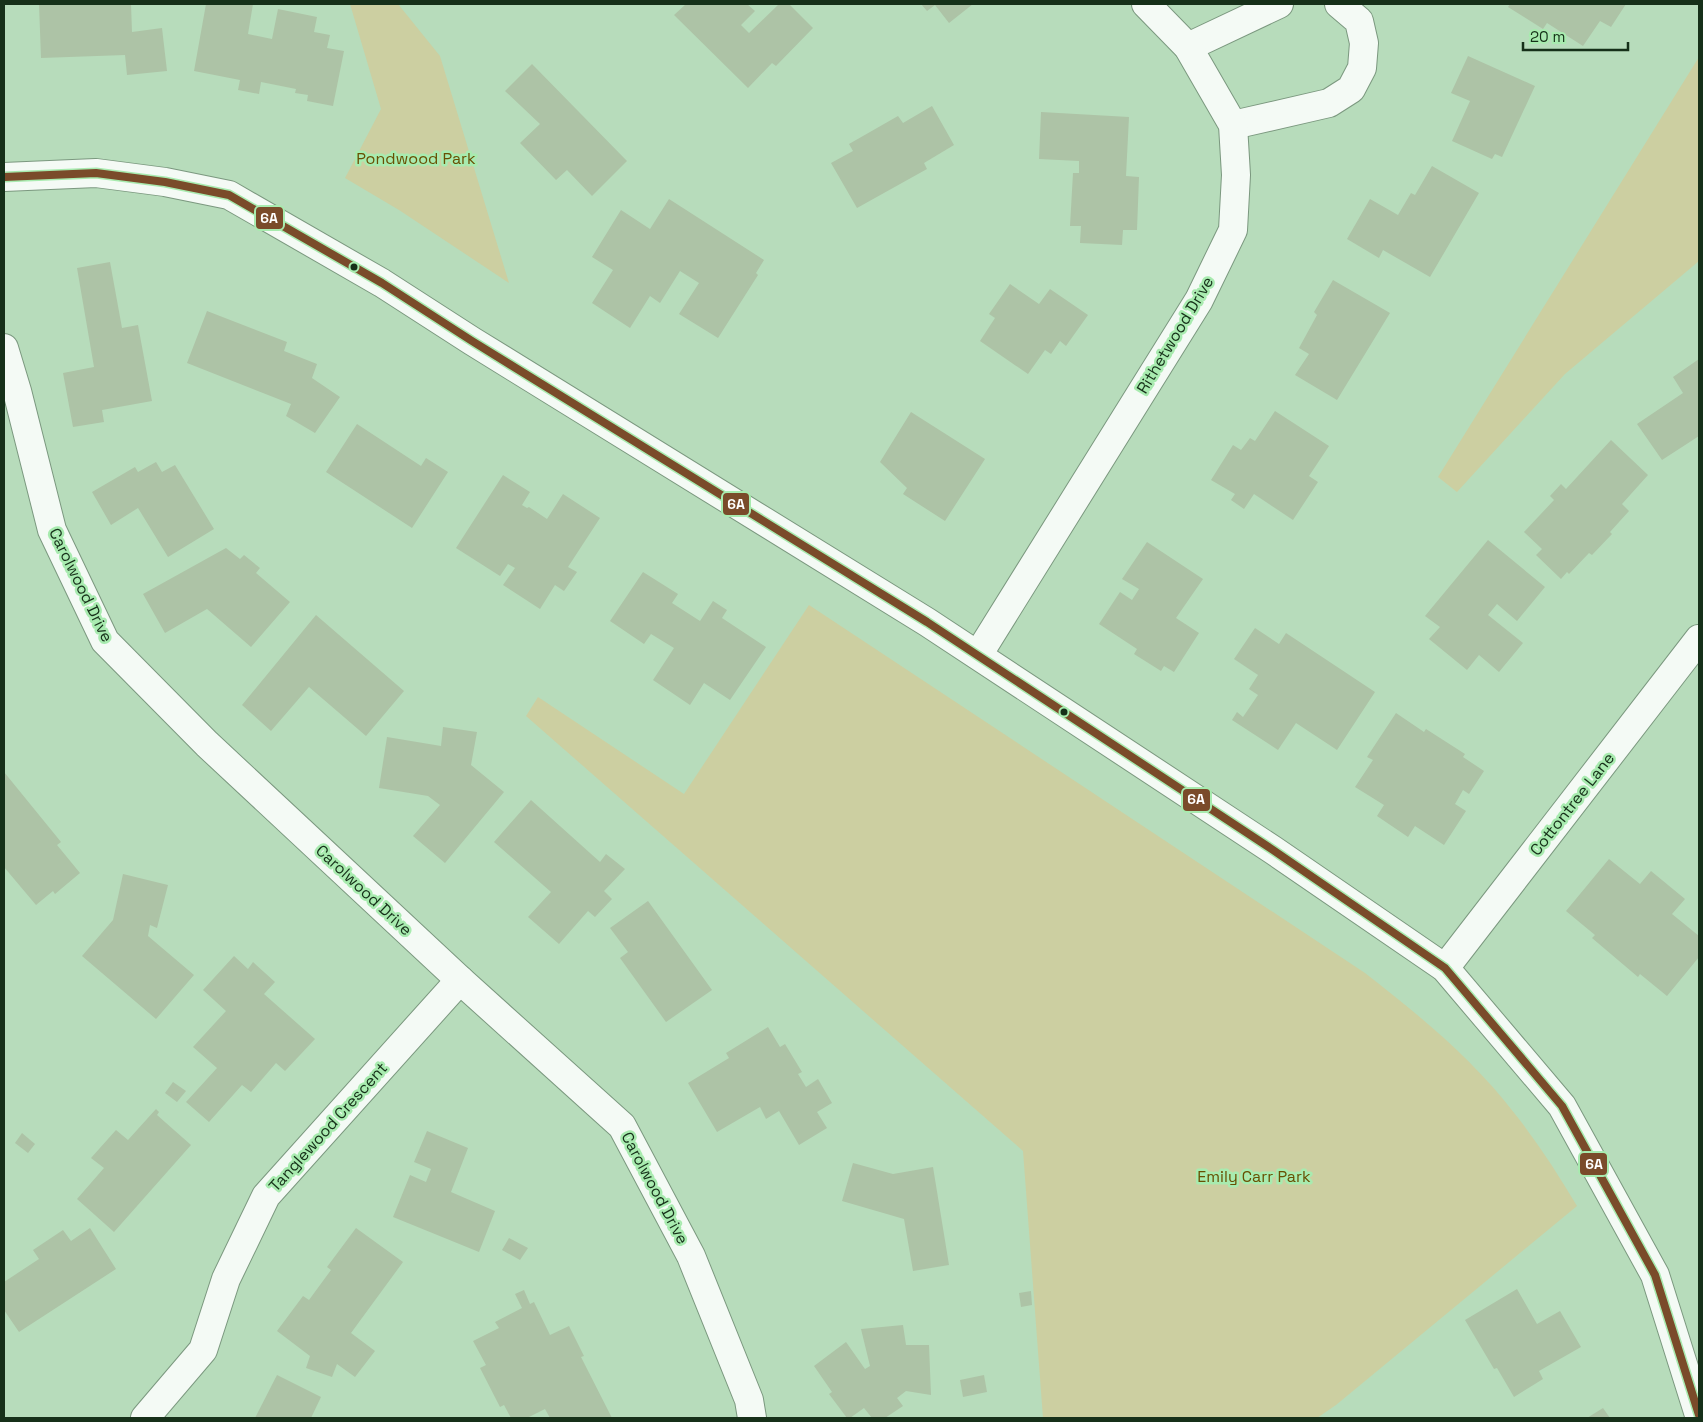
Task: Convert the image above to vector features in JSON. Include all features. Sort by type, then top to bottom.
[{"type":"street","name":"Rithetwood Drive","points":[[978,655],[1199,300],[1233,230],[1236,175],[1233,125],[1188,47],[1146,4]]},
{"type":"street","points":[[1188,47],[1279,4]]},
{"type":"street","points":[[1233,125],[1329,103],[1351,89],[1362,68],[1364,43],[1358,21],[1340,4]]},
{"type":"street","points":[[4,177],[96,174],[164,182],[229,195],[382,283],[472,341],[978,655],[1273,850],[1445,968],[1562,1106],[1655,1275],[1699,1415]]},
{"type":"street","name":"Carolwood Drive","points":[[4,348],[17,391],[52,530],[105,641],[207,744],[460,980],[622,1126],[691,1256],[749,1400],[752,1418]]},
{"type":"street","name":"Cottontree Lane","points":[[1445,968],[1699,639]]},
{"type":"street","name":"Tanglewood Crescent","points":[[146,1418],[203,1350],[226,1280],[266,1196],[460,980]]},
{"type":"green space","name":"Pondwood Park","points":[[350,4],[398,4],[440,56],[509,283],[399,210],[345,178],[381,109]]},
{"type":"green space","points":[[1699,57],[1699,261],[1565,374],[1457,492],[1438,477]]},
{"type":"green space","name":"Emily Carr Park","points":[[809,605],[1365,973],[1445,1039],[1499,1094],[1532,1136],[1577,1206],[1336,1405],[1317,1418],[1043,1418],[1023,1151],[526,716],[538,697],[684,794]]},
{"type":"building","points":[[39,4],[131,4],[132,32],[162,28],[167,71],[127,75],[125,55],[41,58]]},
{"type":"building","points":[[206,4],[253,4],[248,34],[272,39],[278,9],[317,17],[314,32],[330,35],[327,48],[344,51],[333,106],[307,101],[308,95],[295,93],[296,89],[261,82],[259,94],[238,90],[240,80],[194,71]]},
{"type":"building","points":[[686,4],[747,4],[755,11],[741,25],[749,33],[779,4],[789,4],[813,28],[776,66],[772,63],[748,88],[674,15]]},
{"type":"building","points":[[921,4],[973,4],[949,23],[935,5],[927,11]]},
{"type":"building","points":[[1510,4],[1626,4],[1611,27],[1600,21],[1583,46],[1547,23],[1543,29],[1508,7]]},
{"type":"building","points":[[1468,56],[1535,86],[1502,157],[1495,154],[1492,159],[1452,141],[1470,101],[1451,93]]},
{"type":"building","points":[[532,64],[627,161],[592,196],[567,170],[556,180],[520,143],[540,124],[505,91]]},
{"type":"building","points":[[932,106],[954,145],[924,163],[927,169],[857,208],[831,163],[853,151],[849,144],[898,116],[903,123]]},
{"type":"building","points":[[1041,112],[1129,117],[1126,176],[1139,177],[1137,230],[1123,230],[1122,245],[1080,243],[1081,226],[1070,226],[1073,173],[1079,173],[1079,161],[1039,159]]},
{"type":"building","points":[[1432,166],[1479,193],[1430,277],[1383,250],[1379,258],[1347,239],[1370,199],[1398,215],[1411,193],[1415,195]]},
{"type":"building","points":[[669,199],[764,260],[756,273],[758,275],[718,338],[679,314],[699,283],[680,271],[660,303],[650,296],[630,328],[592,303],[613,270],[592,257],[621,210],[650,229]]},
{"type":"building","points":[[110,262],[122,328],[138,325],[152,401],[102,410],[104,422],[73,427],[63,373],[94,367],[77,268]]},
{"type":"building","points":[[1333,280],[1390,313],[1337,400],[1295,375],[1309,354],[1299,348],[1317,315],[1314,312]]},
{"type":"building","points":[[1010,284],[1039,304],[1050,289],[1088,315],[1066,346],[1060,341],[1051,354],[1045,350],[1028,374],[980,341],[995,318],[989,314]]},
{"type":"building","points":[[207,311],[287,342],[284,351],[317,364],[312,378],[340,397],[315,433],[286,416],[291,404],[187,363]]},
{"type":"building","points":[[1699,359],[1699,436],[1662,460],[1637,424],[1683,393],[1673,377]]},
{"type":"building","points":[[1275,411],[1329,446],[1309,476],[1318,482],[1293,520],[1254,494],[1244,509],[1231,500],[1235,494],[1211,480],[1233,445],[1241,450],[1250,438],[1255,441]]},
{"type":"building","points":[[911,412],[985,459],[945,521],[903,494],[907,488],[880,462]]},
{"type":"building","points":[[357,424],[421,466],[426,458],[448,472],[412,528],[326,472]]},
{"type":"building","points":[[1611,440],[1648,475],[1622,504],[1629,511],[1610,532],[1612,534],[1592,555],[1589,553],[1569,574],[1567,572],[1561,579],[1536,555],[1542,549],[1524,532],[1554,500],[1550,496],[1561,484],[1566,489]]},
{"type":"building","points":[[156,462],[162,472],[175,465],[214,529],[168,557],[138,508],[111,525],[92,492],[135,467],[138,472]]},
{"type":"building","points":[[503,475],[530,492],[522,505],[527,508],[529,507],[547,519],[563,494],[600,518],[568,567],[577,572],[564,591],[555,585],[540,609],[503,585],[515,568],[508,564],[500,576],[456,548]]},
{"type":"building","points":[[1488,540],[1545,587],[1517,621],[1497,604],[1488,615],[1523,643],[1499,672],[1479,655],[1467,670],[1429,639],[1440,627],[1425,616]]},
{"type":"building","points":[[1147,542],[1203,579],[1176,618],[1199,633],[1174,672],[1164,666],[1161,671],[1134,654],[1137,649],[1099,624],[1120,592],[1132,600],[1139,589],[1122,579]]},
{"type":"building","points":[[226,548],[240,559],[244,555],[260,568],[256,573],[290,602],[251,647],[207,609],[165,633],[143,594]]},
{"type":"building","points":[[643,572],[678,594],[672,603],[700,621],[713,601],[727,610],[722,618],[766,647],[730,700],[704,683],[690,705],[653,680],[674,648],[651,634],[644,644],[610,621]]},
{"type":"building","points":[[316,615],[404,691],[366,736],[309,687],[271,731],[242,705]]},
{"type":"building","points":[[1255,628],[1279,644],[1286,633],[1375,692],[1337,750],[1296,723],[1278,750],[1232,720],[1237,712],[1243,717],[1258,695],[1249,689],[1258,675],[1234,659]]},
{"type":"building","points":[[1396,713],[1424,732],[1426,729],[1465,754],[1463,757],[1484,771],[1469,794],[1463,790],[1455,804],[1466,811],[1444,845],[1415,826],[1408,837],[1377,816],[1384,805],[1355,787],[1373,760],[1367,757]]},
{"type":"building","points":[[443,727],[477,732],[471,765],[504,792],[445,863],[413,836],[440,805],[428,796],[379,788],[387,737],[441,746]]},
{"type":"building","points":[[4,772],[61,842],[57,845],[80,873],[55,894],[53,891],[36,905],[4,867]]},
{"type":"building","points":[[531,800],[600,862],[606,854],[625,869],[604,891],[612,899],[595,917],[588,911],[559,944],[528,917],[551,892],[494,842]]},
{"type":"building","points":[[1609,859],[1640,884],[1651,871],[1685,899],[1672,914],[1699,936],[1699,957],[1667,996],[1640,974],[1638,977],[1592,938],[1595,935],[1566,911]]},
{"type":"building","points":[[123,874],[168,885],[157,928],[150,925],[148,936],[194,975],[156,1019],[82,956],[113,920]]},
{"type":"building","points":[[648,901],[712,990],[666,1022],[620,958],[628,952],[610,928]]},
{"type":"building","points":[[234,956],[248,969],[253,962],[275,982],[264,994],[315,1039],[285,1071],[276,1063],[251,1092],[242,1085],[209,1122],[186,1102],[217,1068],[193,1047],[226,1011],[203,990]]},
{"type":"building","points":[[768,1027],[780,1047],[785,1044],[802,1072],[798,1074],[806,1087],[818,1079],[832,1103],[817,1112],[827,1128],[799,1145],[779,1111],[766,1119],[760,1107],[717,1132],[688,1083],[729,1058],[726,1053]]},
{"type":"building","points":[[173,1082],[186,1091],[177,1102],[165,1093]]},
{"type":"building","points":[[156,1109],[159,1112],[157,1115],[191,1145],[114,1232],[77,1199],[104,1168],[91,1158],[116,1130],[128,1140]]},
{"type":"building","points":[[427,1131],[468,1148],[451,1192],[495,1211],[479,1252],[393,1217],[410,1175],[426,1182],[431,1169],[414,1162]]},
{"type":"building","points":[[22,1133],[35,1144],[28,1153],[15,1143]]},
{"type":"building","points":[[853,1163],[893,1174],[933,1167],[949,1265],[913,1271],[904,1219],[842,1201]]},
{"type":"building","points":[[90,1228],[116,1269],[19,1332],[4,1310],[4,1282],[39,1259],[33,1250],[63,1230],[71,1241]]},
{"type":"building","points":[[356,1228],[403,1262],[351,1333],[375,1351],[355,1377],[337,1364],[332,1377],[306,1368],[310,1356],[277,1331],[303,1296],[309,1300],[331,1270],[327,1267]]},
{"type":"building","points":[[509,1238],[528,1248],[520,1260],[502,1250]]},
{"type":"building","points":[[1517,1289],[1537,1324],[1560,1311],[1581,1347],[1539,1371],[1543,1379],[1514,1397],[1497,1368],[1494,1369],[1465,1320]]},
{"type":"building","points":[[524,1290],[530,1304],[534,1302],[550,1335],[569,1326],[584,1356],[581,1357],[612,1418],[550,1418],[545,1409],[527,1418],[511,1418],[504,1405],[500,1407],[480,1368],[486,1365],[473,1341],[499,1328],[495,1322],[522,1308],[515,1294]]},
{"type":"building","points":[[1031,1291],[1032,1305],[1021,1307],[1019,1293]]},
{"type":"building","points":[[903,1325],[906,1345],[929,1345],[931,1395],[906,1391],[897,1398],[903,1406],[885,1418],[872,1418],[864,1408],[850,1418],[847,1418],[829,1394],[832,1392],[814,1366],[846,1342],[865,1369],[870,1366],[861,1329]]},
{"type":"building","points":[[277,1375],[321,1397],[311,1418],[255,1418]]},
{"type":"building","points":[[984,1375],[987,1392],[963,1397],[960,1380]]},
{"type":"building","points":[[1603,1408],[1610,1418],[1587,1418]]},
{"type":"transit line","name":"6A","points":[[4,177],[96,173],[165,182],[229,195],[382,283],[472,341],[927,622],[1273,850],[1445,968],[1562,1106],[1655,1275],[1699,1415]]}]
